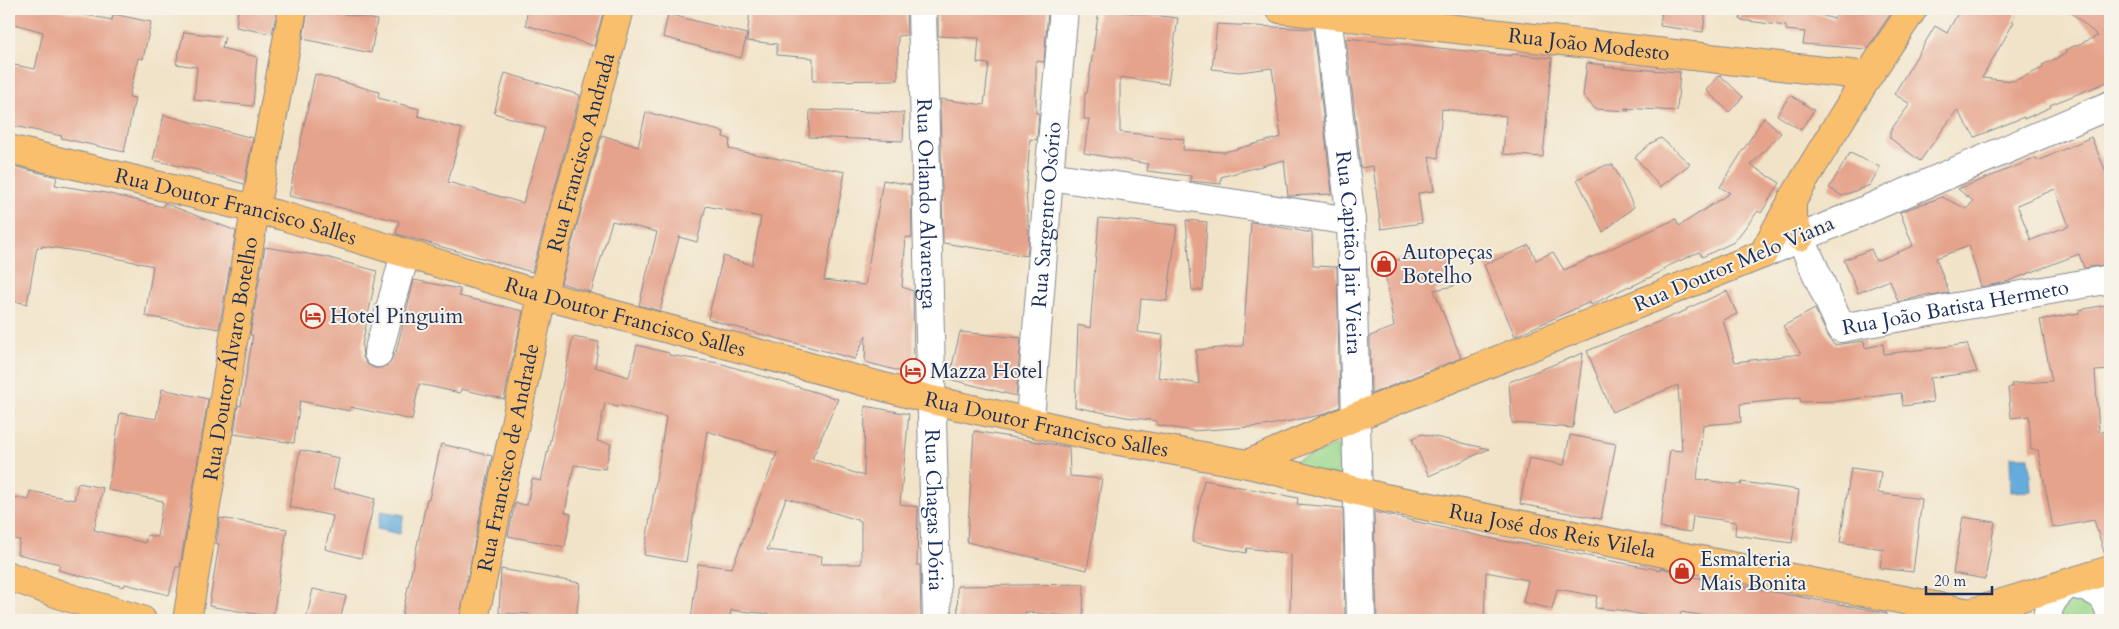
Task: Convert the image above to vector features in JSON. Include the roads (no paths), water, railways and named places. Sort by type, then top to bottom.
[{"type":"main road","name":"Rua Doutor Álvaro Botelho","points":[[187,620],[256,210],[293,9]]},
{"type":"main road","name":"Rua Francisco Andrada","points":[[542,295],[620,9]]},
{"type":"main road","name":"Rua João Modesto","points":[[1280,9],[1868,76]]},
{"type":"main road","points":[[1763,254],[1792,199],[1868,76],[1913,9]]},
{"type":"main road","name":"Rua Doutor Francisco Salles","points":[[9,149],[256,210],[542,295],[932,400],[1030,420],[1101,438],[1248,464],[1357,492]]},
{"type":"main road","points":[[1792,199],[1792,217],[1800,237]]},
{"type":"main road","name":"Rua Doutor Melo Viana","points":[[1355,417],[1763,254]]},
{"type":"main road","name":"Rua Francisco de Andrade","points":[[474,620],[542,295]]},
{"type":"main road","points":[[1248,464],[1355,417]]},
{"type":"main road","name":"Rua José dos Reis Vilela","points":[[1357,492],[1970,613],[2110,570]]},
{"type":"main road","points":[[9,576],[64,596],[142,620]]},
{"type":"street","name":"Rua Orlando Alvarenga","points":[[922,9],[932,400]]},
{"type":"street","name":"Rua Sargento Osório","points":[[1030,420],[1064,9]]},
{"type":"street","name":"Rua Capitão Jair Vieira","points":[[1327,14],[1351,221],[1361,620]]},
{"type":"street","name":"Rua Doutor Melo Viana","points":[[1763,254],[2110,105]]},
{"type":"street","points":[[1049,176],[1351,221]]},
{"type":"street","name":"Rua João Batista Hermeto","points":[[1800,237],[1841,328],[2110,279]]},
{"type":"street","points":[[378,354],[405,254]]},
{"type":"street","name":"Rua Chagas Dória","points":[[932,400],[937,620]]},
{"type":"street","points":[[2048,620],[2047,611],[2054,599],[2069,583],[2102,594],[2110,613]]},
{"type":"water","points":[[2010,457],[2029,457],[2031,491],[2011,492]]},
{"type":"water","points":[[381,511],[404,515],[400,534],[377,529]]},
{"type":"place","name":"Autopeças Botelho","points":[[1384,264]]},
{"type":"place","name":"Hotel Pinguim","points":[[313,316]]},
{"type":"place","name":"Mazza Hotel","points":[[913,371]]},
{"type":"place","name":"Esmalteria Mais Bonita","points":[[1682,571]]}]
